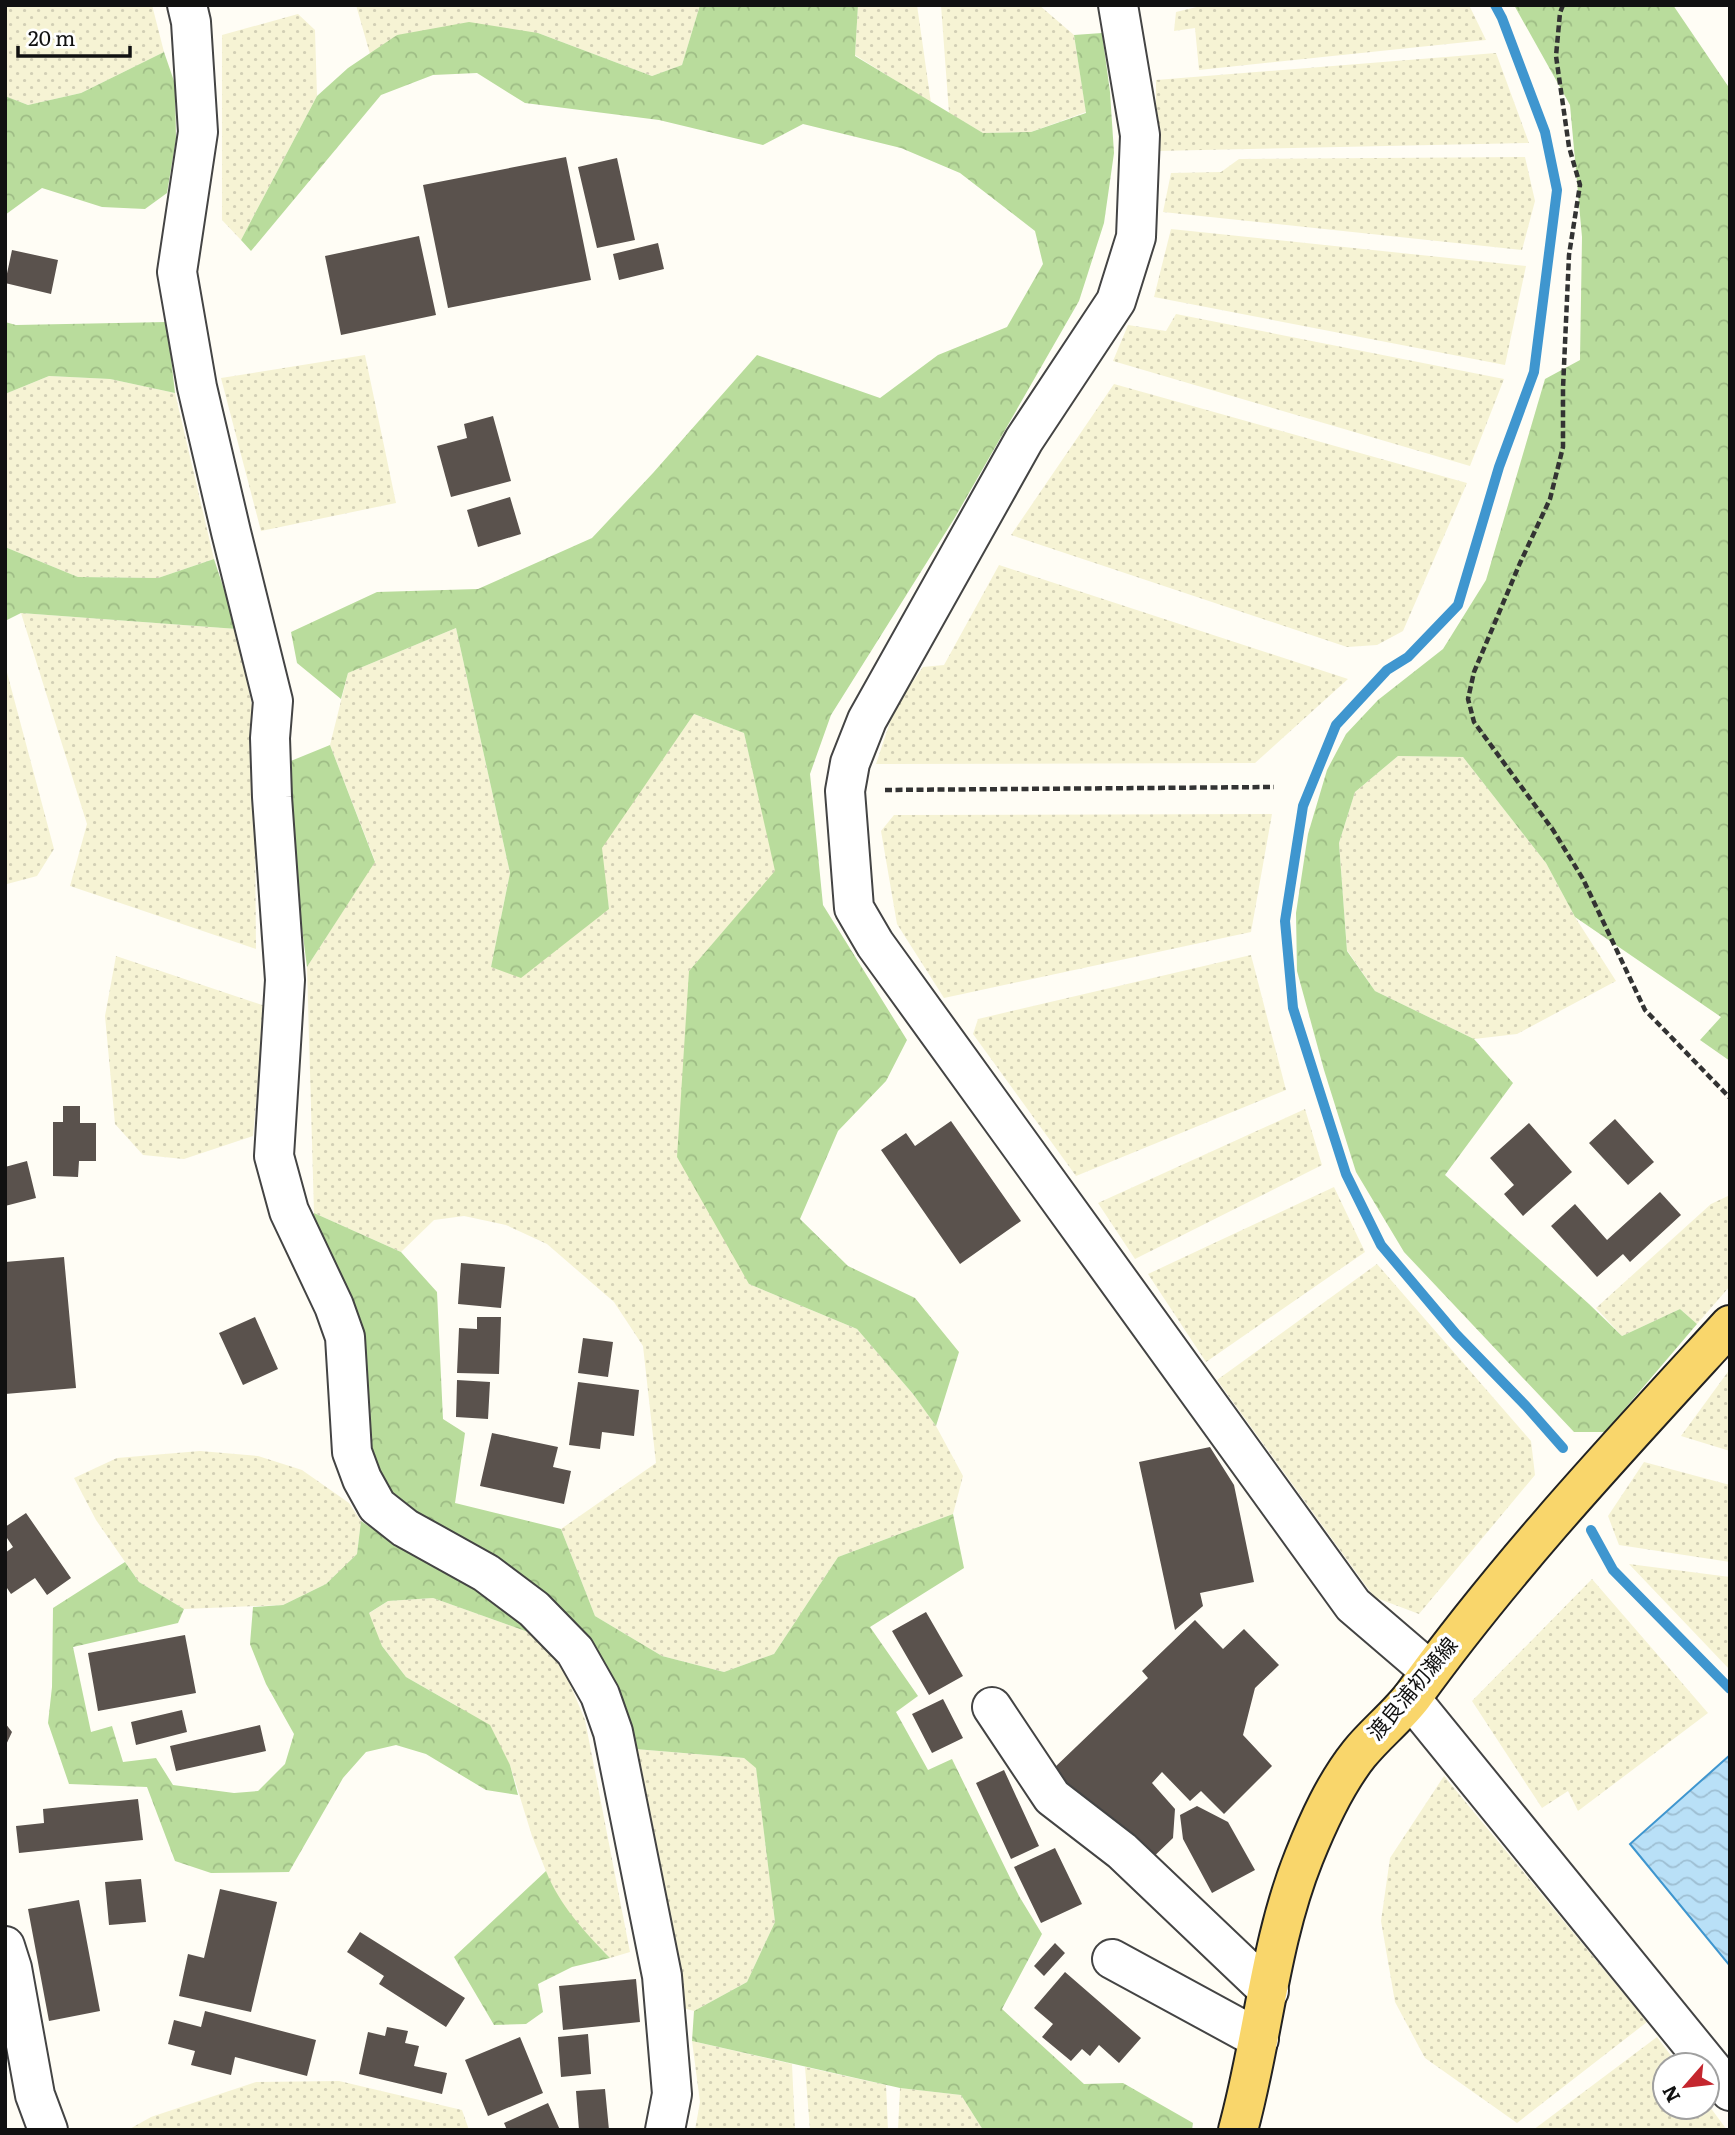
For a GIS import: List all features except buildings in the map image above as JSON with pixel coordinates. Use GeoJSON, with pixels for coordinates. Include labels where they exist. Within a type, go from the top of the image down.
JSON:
{"type":"FeatureCollection","features":[{"type":"Feature","properties":{"kind":"main road","name":"渡良浦初瀬線"},"geometry":{"type":"LineString","coordinates":[[1238,2130],[1250,2089],[1280,1933],[1299,1871],[1328,1802],[1359,1755],[1420,1685],[1486,1600],[1610,1457],[1730,1325]]}},
{"type":"Feature","properties":{"kind":"street"},"geometry":{"type":"LineString","coordinates":[[187,5],[191,22],[198,132],[177,272],[197,387],[274,701],[270,738],[272,797],[285,980],[274,1156],[289,1211],[334,1306],[345,1337],[352,1452],[362,1479],[377,1506],[405,1528],[486,1573],[534,1609],[575,1651],[600,1695],[613,1732],[662,1976],[672,2094],[666,2130]]}},
{"type":"Feature","properties":{"kind":"street"},"geometry":{"type":"LineString","coordinates":[[1118,5],[1140,135],[1136,237],[1116,301],[1024,440],[867,720],[849,762],[845,791],[854,908],[875,944],[1353,1605],[1420,1685],[1730,2091]]}},
{"type":"Feature","properties":{"kind":"street"},"geometry":{"type":"LineString","coordinates":[[992,1707],[1052,1797],[1122,1851],[1269,1991]]}},
{"type":"Feature","properties":{"kind":"street"},"geometry":{"type":"LineString","coordinates":[[5,1946],[12,1968],[35,2095],[48,2130]]}},
{"type":"Feature","properties":{"kind":"street"},"geometry":{"type":"LineString","coordinates":[[1112,1959],[1259,2039]]}},
{"type":"Feature","properties":{"kind":"path"},"geometry":{"type":"LineString","coordinates":[[1563,5],[1559,13],[1556,56],[1569,147],[1580,185],[1569,256],[1563,447],[1550,499],[1474,672],[1468,699],[1474,722],[1553,830],[1583,879],[1645,1010],[1730,1098]]}},
{"type":"Feature","properties":{"kind":"path"},"geometry":{"type":"LineString","coordinates":[[845,791],[1275,787]]}},
{"type":"Feature","properties":{"kind":"shaded area"},"geometry":{"type":"Polygon","coordinates":[[[5,5],[152,5],[164,52],[81,93],[28,105],[5,96],[5,5]]]}},
{"type":"Feature","properties":{"kind":"shaded area"},"geometry":{"type":"Polygon","coordinates":[[[356,5],[700,5],[682,65],[652,76],[538,33],[397,35],[370,54],[356,5]]]}},
{"type":"Feature","properties":{"kind":"shaded area"},"geometry":{"type":"Polygon","coordinates":[[[858,5],[917,5],[931,103],[855,55],[858,5]]]}},
{"type":"Feature","properties":{"kind":"shaded area"},"geometry":{"type":"Polygon","coordinates":[[[941,5],[1039,5],[1074,35],[1086,112],[1031,132],[983,133],[949,113],[941,5]]]}},
{"type":"Feature","properties":{"kind":"shaded area"},"geometry":{"type":"Polygon","coordinates":[[[1205,5],[1469,5],[1486,40],[1199,70],[1195,28],[1174,31],[1176,12],[1205,5]]]}},
{"type":"Feature","properties":{"kind":"shaded area"},"geometry":{"type":"Polygon","coordinates":[[[298,14],[315,30],[317,96],[241,240],[222,220],[222,35],[298,14]]]}},
{"type":"Feature","properties":{"kind":"shaded area"},"geometry":{"type":"Polygon","coordinates":[[[1496,53],[1529,143],[1156,151],[1156,80],[1496,53]]]}},
{"type":"Feature","properties":{"kind":"shaded area"},"geometry":{"type":"Polygon","coordinates":[[[1525,157],[1535,201],[1522,250],[1163,212],[1171,173],[1221,172],[1239,159],[1525,157]]]}},
{"type":"Feature","properties":{"kind":"shaded area"},"geometry":{"type":"Polygon","coordinates":[[[1171,229],[1526,266],[1505,365],[1154,297],[1171,229]]]}},
{"type":"Feature","properties":{"kind":"shaded area"},"geometry":{"type":"Polygon","coordinates":[[[1176,314],[1504,379],[1470,466],[1113,361],[1128,325],[1166,331],[1176,314]]]}},
{"type":"Feature","properties":{"kind":"shaded area"},"geometry":{"type":"Polygon","coordinates":[[[365,355],[396,503],[261,531],[221,378],[365,355]]]}},
{"type":"Feature","properties":{"kind":"shaded area"},"geometry":{"type":"Polygon","coordinates":[[[49,376],[110,379],[175,393],[214,559],[158,578],[78,577],[5,547],[5,394],[49,376]]]}},
{"type":"Feature","properties":{"kind":"shaded area"},"geometry":{"type":"Polygon","coordinates":[[[1114,384],[1467,483],[1403,631],[1377,645],[1347,647],[1011,535],[1114,384]]]}},
{"type":"Feature","properties":{"kind":"shaded area"},"geometry":{"type":"Polygon","coordinates":[[[999,565],[1348,679],[1255,763],[876,764],[895,707],[923,667],[944,665],[999,565]]]}},
{"type":"Feature","properties":{"kind":"shaded area"},"geometry":{"type":"Polygon","coordinates":[[[21,613],[237,629],[254,716],[256,949],[70,886],[87,824],[21,613]]]}},
{"type":"Feature","properties":{"kind":"shaded area"},"geometry":{"type":"Polygon","coordinates":[[[456,628],[510,873],[491,967],[609,909],[601,848],[694,714],[744,733],[776,871],[689,971],[749,1284],[857,1329],[913,1394],[936,1426],[963,1476],[953,1514],[838,1557],[774,1654],[724,1672],[662,1656],[595,1616],[561,1529],[656,1463],[643,1346],[614,1302],[547,1244],[506,1225],[464,1216],[434,1220],[401,1252],[314,1213],[307,967],[375,861],[330,745],[348,673],[456,628]]]}},
{"type":"Feature","properties":{"kind":"shaded area"},"geometry":{"type":"Polygon","coordinates":[[[5,665],[54,849],[37,876],[7,884],[5,884],[5,665]]]}},
{"type":"Feature","properties":{"kind":"shaded area"},"geometry":{"type":"Polygon","coordinates":[[[1398,756],[1463,757],[1546,863],[1575,917],[1616,981],[1517,1034],[1474,1039],[1375,991],[1347,950],[1339,843],[1355,792],[1398,756]]]}},
{"type":"Feature","properties":{"kind":"shaded area"},"geometry":{"type":"Polygon","coordinates":[[[1272,814],[1251,932],[944,998],[897,924],[881,831],[894,815],[1272,814]]]}},
{"type":"Feature","properties":{"kind":"shaded area"},"geometry":{"type":"Polygon","coordinates":[[[1251,955],[1286,1090],[1076,1176],[973,1034],[978,1019],[1251,955]]]}},
{"type":"Feature","properties":{"kind":"shaded area"},"geometry":{"type":"Polygon","coordinates":[[[116,956],[265,1006],[253,1136],[184,1159],[143,1155],[115,1124],[105,1016],[116,956]]]}},
{"type":"Feature","properties":{"kind":"shaded area"},"geometry":{"type":"Polygon","coordinates":[[[1305,1109],[1322,1165],[1135,1259],[1098,1203],[1305,1109]]]}},
{"type":"Feature","properties":{"kind":"shaded area"},"geometry":{"type":"Polygon","coordinates":[[[1334,1187],[1365,1252],[1206,1362],[1148,1274],[1334,1187]]]}},
{"type":"Feature","properties":{"kind":"shaded area"},"geometry":{"type":"Polygon","coordinates":[[[1730,1195],[1730,1286],[1697,1324],[1680,1309],[1622,1336],[1596,1308],[1711,1204],[1730,1195]]]}},
{"type":"Feature","properties":{"kind":"shaded area"},"geometry":{"type":"Polygon","coordinates":[[[1377,1264],[1531,1441],[1535,1475],[1419,1614],[1374,1597],[1217,1380],[1377,1264]]]}},
{"type":"Feature","properties":{"kind":"shaded area"},"geometry":{"type":"Polygon","coordinates":[[[1730,1369],[1730,1451],[1681,1436],[1730,1369]]]}},
{"type":"Feature","properties":{"kind":"shaded area"},"geometry":{"type":"Polygon","coordinates":[[[200,1451],[258,1456],[302,1470],[349,1503],[361,1521],[357,1554],[326,1584],[283,1605],[184,1609],[139,1582],[96,1520],[74,1478],[117,1458],[200,1451]]]}},
{"type":"Feature","properties":{"kind":"shaded area"},"geometry":{"type":"Polygon","coordinates":[[[1644,1462],[1730,1485],[1730,1562],[1619,1545],[1608,1516],[1644,1462]]]}},
{"type":"Feature","properties":{"kind":"shaded area"},"geometry":{"type":"Polygon","coordinates":[[[1629,1564],[1730,1577],[1730,1670],[1629,1564]]]}},
{"type":"Feature","properties":{"kind":"shaded area"},"geometry":{"type":"Polygon","coordinates":[[[1592,1579],[1708,1713],[1578,1811],[1568,1791],[1542,1808],[1472,1701],[1592,1579]]]}},
{"type":"Feature","properties":{"kind":"shaded area"},"geometry":{"type":"Polygon","coordinates":[[[433,1598],[528,1632],[560,1660],[585,1720],[630,1952],[610,1958],[582,1930],[555,1894],[532,1836],[510,1765],[457,1706],[406,1677],[376,1638],[368,1614],[388,1601],[433,1598]]]}},
{"type":"Feature","properties":{"kind":"shaded area"},"geometry":{"type":"Polygon","coordinates":[[[635,1749],[744,1758],[756,1767],[775,1922],[747,1982],[694,2011],[675,2006],[635,1749]]]}},
{"type":"Feature","properties":{"kind":"shaded area"},"geometry":{"type":"Polygon","coordinates":[[[1444,1776],[1647,2022],[1517,2123],[1425,2058],[1395,2002],[1381,1921],[1390,1858],[1444,1776]]]}},
{"type":"Feature","properties":{"kind":"shaded area"},"geometry":{"type":"Polygon","coordinates":[[[1657,2037],[1668,2051],[1651,2051],[1651,2121],[1720,2121],[1727,2130],[1533,2130],[1657,2037]]]}},
{"type":"Feature","properties":{"kind":"shaded area"},"geometry":{"type":"Polygon","coordinates":[[[692,2041],[792,2064],[795,2130],[695,2130],[700,2102],[692,2041]]]}},
{"type":"Feature","properties":{"kind":"shaded area"},"geometry":{"type":"Polygon","coordinates":[[[805,2067],[886,2085],[888,2130],[810,2130],[805,2067]]]}},
{"type":"Feature","properties":{"kind":"shaded area"},"geometry":{"type":"Polygon","coordinates":[[[339,2081],[462,2110],[469,2130],[128,2130],[151,2117],[256,2082],[339,2081]]]}},
{"type":"Feature","properties":{"kind":"shaded area"},"geometry":{"type":"Polygon","coordinates":[[[900,2088],[961,2095],[983,2130],[898,2130],[900,2088]]]}},
{"type":"Feature","properties":{"kind":"green space"},"geometry":{"type":"Polygon","coordinates":[[[700,5],[858,5],[855,56],[983,133],[1031,132],[1086,113],[1074,35],[1102,33],[1114,153],[1104,223],[1079,301],[954,519],[831,715],[810,774],[823,905],[907,1040],[886,1081],[838,1131],[800,1219],[848,1266],[915,1298],[959,1352],[936,1426],[913,1394],[857,1329],[749,1284],[677,1157],[689,971],[775,871],[744,733],[694,714],[602,848],[609,909],[521,978],[491,967],[510,873],[456,628],[348,673],[341,699],[297,663],[291,632],[377,592],[478,589],[592,538],[757,355],[880,398],[938,355],[1007,327],[1043,264],[1035,231],[960,173],[901,148],[803,124],[763,145],[659,120],[525,103],[477,73],[433,75],[381,95],[251,251],[241,240],[317,96],[348,68],[397,35],[469,22],[538,33],[652,76],[682,65],[700,5]]]}},
{"type":"Feature","properties":{"kind":"green space"},"geometry":{"type":"Polygon","coordinates":[[[1514,5],[1673,5],[1730,89],[1730,1061],[1700,1040],[1721,1017],[1575,917],[1546,863],[1463,757],[1398,756],[1355,792],[1339,843],[1347,951],[1375,991],[1474,1039],[1513,1083],[1445,1175],[1622,1336],[1680,1309],[1697,1324],[1605,1432],[1574,1432],[1404,1252],[1356,1172],[1297,971],[1296,913],[1308,834],[1327,770],[1346,734],[1378,700],[1443,649],[1486,580],[1545,379],[1580,360],[1582,237],[1570,105],[1514,5]]]}},
{"type":"Feature","properties":{"kind":"green space"},"geometry":{"type":"Polygon","coordinates":[[[164,52],[175,84],[176,139],[167,193],[145,209],[102,207],[42,188],[5,215],[5,96],[28,105],[81,93],[164,52]]]}},
{"type":"Feature","properties":{"kind":"green space"},"geometry":{"type":"Polygon","coordinates":[[[5,322],[16,325],[167,322],[175,393],[110,379],[49,376],[5,394],[5,322]]]}},
{"type":"Feature","properties":{"kind":"green space"},"geometry":{"type":"Polygon","coordinates":[[[5,547],[78,577],[158,578],[214,559],[237,629],[21,613],[5,621],[5,547]]]}},
{"type":"Feature","properties":{"kind":"green space"},"geometry":{"type":"Polygon","coordinates":[[[330,745],[375,862],[307,967],[281,765],[330,745]]]}},
{"type":"Feature","properties":{"kind":"green space"},"geometry":{"type":"Polygon","coordinates":[[[314,1213],[401,1252],[437,1292],[443,1419],[465,1433],[455,1503],[561,1529],[595,1616],[662,1656],[724,1672],[774,1654],[838,1557],[953,1514],[964,1568],[870,1627],[918,1696],[896,1712],[928,1770],[952,1759],[1019,1896],[1042,1934],[1002,2009],[1084,2084],[1123,2083],[1193,2123],[1192,2130],[983,2130],[961,2095],[900,2088],[692,2041],[694,2011],[747,1982],[775,1922],[756,1768],[744,1758],[635,1749],[626,1707],[600,1659],[551,1597],[496,1557],[389,1498],[365,1461],[311,1232],[314,1213]]]}},
{"type":"Feature","properties":{"kind":"green space"},"geometry":{"type":"Polygon","coordinates":[[[361,1521],[406,1551],[478,1585],[528,1632],[433,1598],[388,1601],[369,1613],[382,1646],[406,1677],[490,1725],[510,1765],[518,1795],[486,1790],[426,1754],[396,1745],[366,1752],[343,1778],[289,1872],[211,1873],[175,1861],[147,1787],[69,1784],[48,1723],[52,1687],[53,1608],[125,1562],[139,1582],[184,1609],[178,1623],[73,1647],[91,1732],[112,1726],[123,1762],[156,1758],[173,1785],[234,1793],[258,1791],[285,1764],[294,1734],[266,1684],[250,1644],[253,1607],[283,1605],[326,1584],[357,1554],[361,1521]]]}},
{"type":"Feature","properties":{"kind":"green space"},"geometry":{"type":"Polygon","coordinates":[[[546,1871],[566,1907],[610,1958],[572,1967],[538,1984],[543,2012],[526,2024],[494,2025],[454,1957],[546,1871]]]}},
{"type":"Feature","properties":{"kind":"water"},"geometry":{"type":"Polygon","coordinates":[[[1730,1755],[1730,1966],[1630,1844],[1730,1755]]]}},
{"type":"Feature","properties":{"kind":"waterway"},"geometry":{"type":"LineString","coordinates":[[1495,5],[1545,132],[1557,190],[1534,372],[1499,467],[1458,605],[1408,657],[1387,670],[1336,725],[1303,806],[1285,921],[1293,1008],[1346,1174],[1381,1245],[1456,1334],[1563,1448]]}},
{"type":"Feature","properties":{"kind":"waterway"},"geometry":{"type":"LineString","coordinates":[[1591,1530],[1613,1570],[1730,1689]]}}]}
